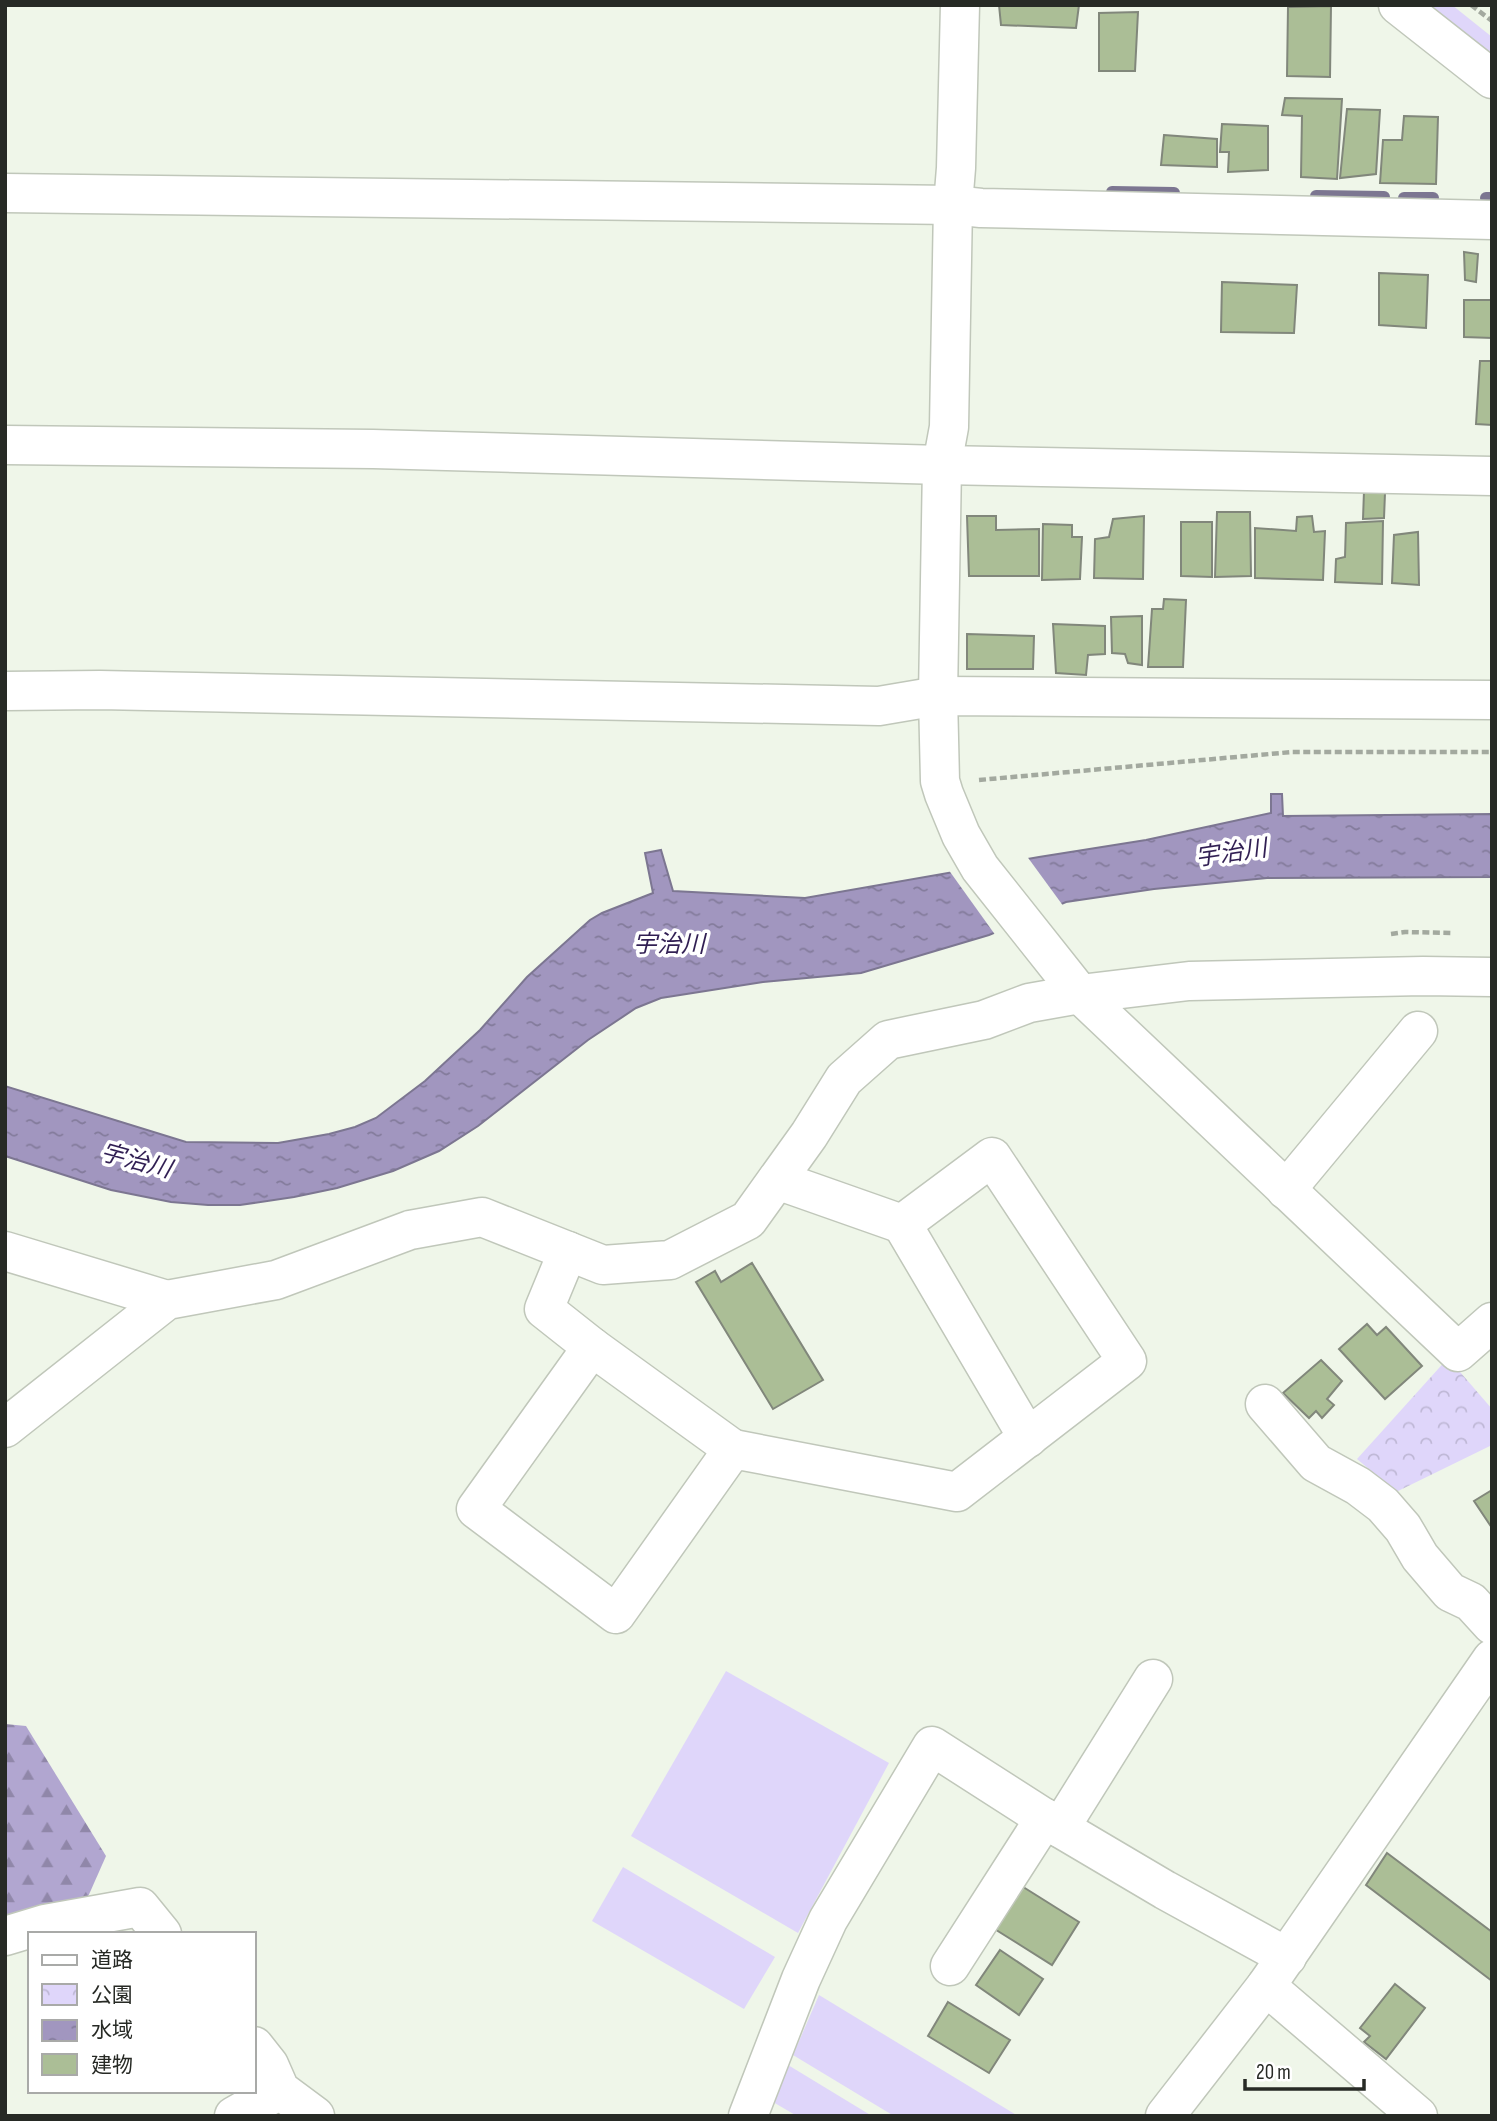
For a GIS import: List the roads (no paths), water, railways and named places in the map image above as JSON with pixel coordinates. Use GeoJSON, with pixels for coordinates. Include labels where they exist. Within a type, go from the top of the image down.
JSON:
{"type":"FeatureCollection","features":[{"type":"Feature","properties":{"kind":"street"},"geometry":{"type":"LineString","coordinates":[[960,5],[949,427],[943,465],[938,696],[942,788],[961,835],[980,868],[1069,980],[1458,1352],[1492,1322]]}},
{"type":"Feature","properties":{"kind":"street"},"geometry":{"type":"LineString","coordinates":[[1398,5],[1492,79]]}},
{"type":"Feature","properties":{"kind":"street"},"geometry":{"type":"LineString","coordinates":[[5,193],[953,205],[981,208],[1492,220]]}},
{"type":"Feature","properties":{"kind":"street"},"geometry":{"type":"LineString","coordinates":[[5,445],[373,449],[943,465],[1492,476]]}},
{"type":"Feature","properties":{"kind":"street"},"geometry":{"type":"LineString","coordinates":[[5,691],[879,706],[938,696],[1492,700]]}},
{"type":"Feature","properties":{"kind":"street"},"geometry":{"type":"LineString","coordinates":[[5,1251],[167,1300],[276,1280],[410,1230],[482,1217],[603,1265],[670,1260],[748,1220],[810,1135],[844,1079],[888,1040],[984,1020],[1029,1003],[1069,980],[1492,977]]}},
{"type":"Feature","properties":{"kind":"street"},"geometry":{"type":"LineString","coordinates":[[1286,1190],[1418,1031]]}},
{"type":"Feature","properties":{"kind":"street"},"geometry":{"type":"LineString","coordinates":[[568,1251],[544,1309],[733,1449],[957,1492],[1127,1361],[992,1157],[902,1224]]}},
{"type":"Feature","properties":{"kind":"street"},"geometry":{"type":"LineString","coordinates":[[777,1180],[902,1224],[1028,1438]]}},
{"type":"Feature","properties":{"kind":"street"},"geometry":{"type":"LineString","coordinates":[[5,1428],[167,1300]]}},
{"type":"Feature","properties":{"kind":"street"},"geometry":{"type":"LineString","coordinates":[[592,1347],[476,1509],[616,1614],[733,1449]]}},
{"type":"Feature","properties":{"kind":"street"},"geometry":{"type":"LineString","coordinates":[[1265,1404],[1317,1463],[1358,1486],[1383,1506],[1402,1528],[1420,1557],[1450,1592],[1471,1602],[1492,1625]]}},
{"type":"Feature","properties":{"kind":"street"},"geometry":{"type":"LineString","coordinates":[[1166,2116],[1276,1972],[1492,1659]]}},
{"type":"Feature","properties":{"kind":"street"},"geometry":{"type":"LineString","coordinates":[[950,1966],[1153,1679]]}},
{"type":"Feature","properties":{"kind":"street"},"geometry":{"type":"LineString","coordinates":[[748,2116],[801,1979],[828,1920],[932,1746],[1165,1891],[1276,1972],[1418,2116]]}},
{"type":"Feature","properties":{"kind":"street"},"geometry":{"type":"LineString","coordinates":[[5,1936],[45,1924],[140,1906],[160,1932]]}},
{"type":"Feature","properties":{"kind":"street"},"geometry":{"type":"LineString","coordinates":[[256,2048],[270,2065],[280,2090],[315,2116]]}},
{"type":"Feature","properties":{"kind":"street"},"geometry":{"type":"LineString","coordinates":[[234,2116],[280,2090]]}},
{"type":"Feature","properties":{"kind":"water","name":"宇治川"},"geometry":{"type":"Polygon","coordinates":[[[1271,794],[1282,794],[1283,816],[1492,814],[1492,877],[1267,878],[1154,889],[1066,902],[989,935],[861,973],[763,982],[661,998],[636,1008],[588,1040],[478,1126],[439,1151],[393,1171],[337,1188],[294,1197],[240,1205],[171,1202],[111,1190],[5,1156],[5,1086],[186,1142],[278,1143],[329,1134],[376,1118],[425,1081],[480,1030],[527,977],[590,920],[653,893],[645,853],[661,850],[673,891],[805,898],[1146,840],[1271,813],[1271,794]]]}},
{"type":"Feature","properties":{"kind":"waterway"},"geometry":{"type":"LineString","coordinates":[[1112,192],[1174,193]]}},
{"type":"Feature","properties":{"kind":"waterway"},"geometry":{"type":"LineString","coordinates":[[1316,196],[1384,197]]}},
{"type":"Feature","properties":{"kind":"waterway"},"geometry":{"type":"LineString","coordinates":[[1404,198],[1433,198]]}},
{"type":"Feature","properties":{"kind":"waterway"},"geometry":{"type":"LineString","coordinates":[[1486,198],[1492,198]]}}]}
